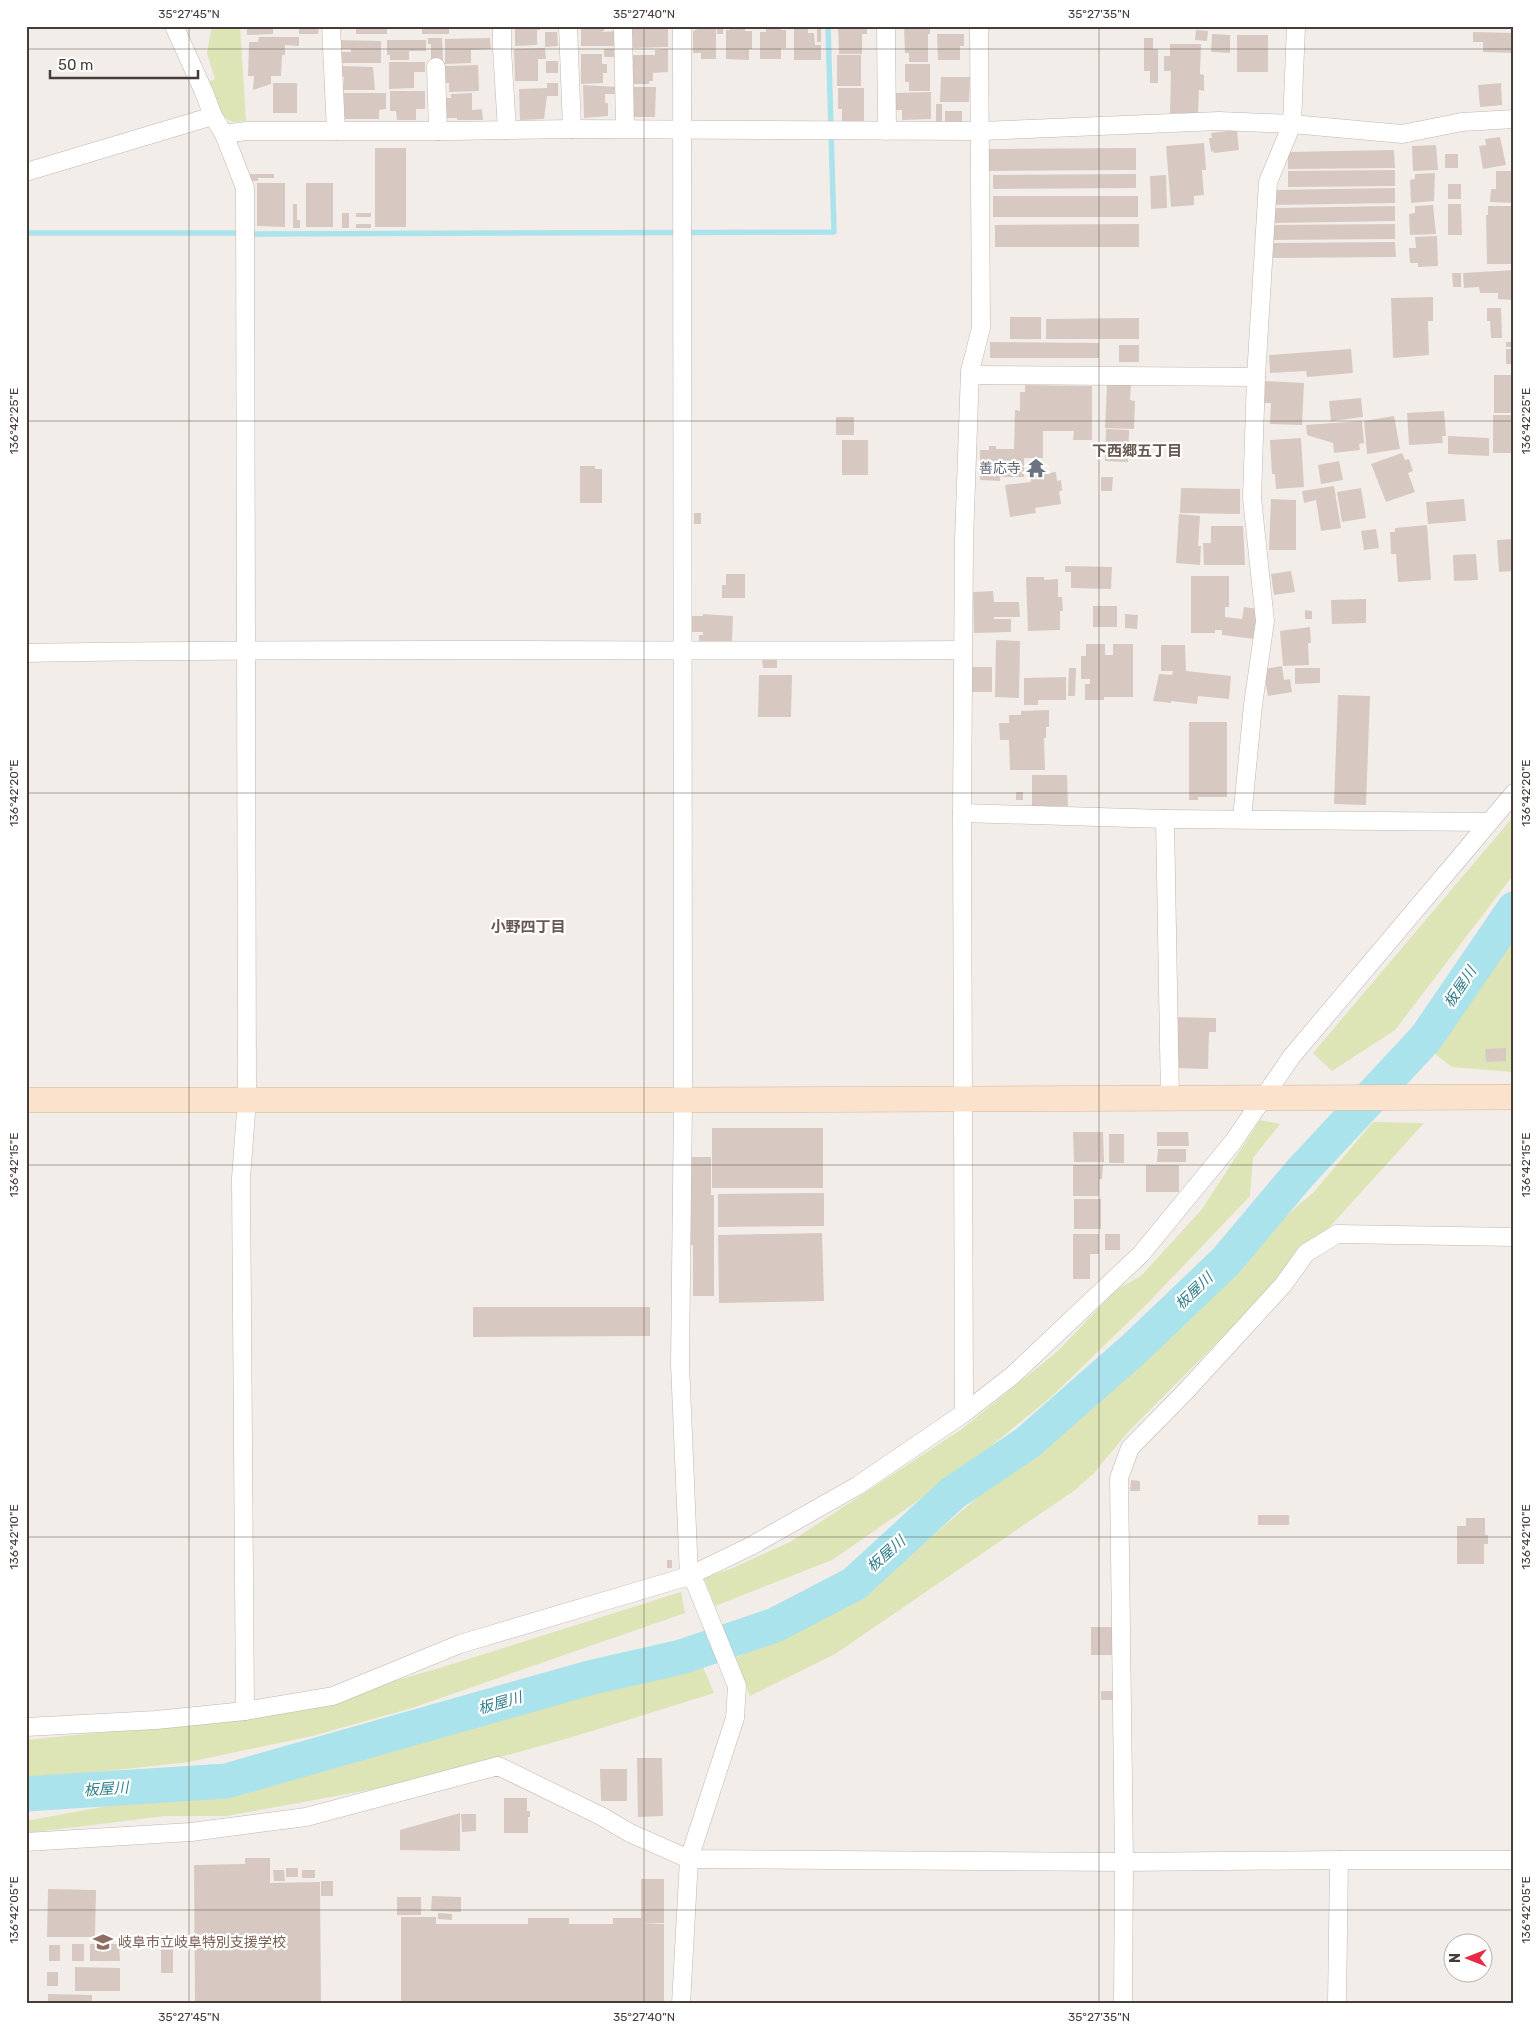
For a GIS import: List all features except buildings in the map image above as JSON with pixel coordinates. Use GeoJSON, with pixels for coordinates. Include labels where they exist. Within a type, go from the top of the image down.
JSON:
{"type":"FeatureCollection","features":[{"type":"Feature","properties":{"kind":"street"},"geometry":{"type":"LineString","coordinates":[[174,26],[213,116],[224,134],[245,188],[247,1099],[241,1178],[245,1711]]}},
{"type":"Feature","properties":{"kind":"street"},"geometry":{"type":"LineString","coordinates":[[331,26],[336,131]]}},
{"type":"Feature","properties":{"kind":"street"},"geometry":{"type":"LineString","coordinates":[[502,26],[507,130]]}},
{"type":"Feature","properties":{"kind":"street"},"geometry":{"type":"LineString","coordinates":[[568,26],[572,128]]}},
{"type":"Feature","properties":{"kind":"street"},"geometry":{"type":"LineString","coordinates":[[624,26],[625,129]]}},
{"type":"Feature","properties":{"kind":"street"},"geometry":{"type":"LineString","coordinates":[[681,2004],[689,1859],[735,1718],[737,1686],[693,1580],[680,1364],[683,1100],[684,651],[682,26]]}},
{"type":"Feature","properties":{"kind":"street"},"geometry":{"type":"LineString","coordinates":[[886,26],[887,131]]}},
{"type":"Feature","properties":{"kind":"street"},"geometry":{"type":"LineString","coordinates":[[964,1413],[962,813],[964,540],[970,375],[981,328],[979,26]]}},
{"type":"Feature","properties":{"kind":"street"},"geometry":{"type":"LineString","coordinates":[[1242,819],[1253,705],[1265,621],[1252,498],[1256,377],[1268,182],[1292,124],[1296,26]]}},
{"type":"Feature","properties":{"kind":"street"},"geometry":{"type":"LineString","coordinates":[[436,67],[438,131]]}},
{"type":"Feature","properties":{"kind":"street"},"geometry":{"type":"LineString","coordinates":[[26,172],[213,116]]}},
{"type":"Feature","properties":{"kind":"street"},"geometry":{"type":"LineString","coordinates":[[224,134],[246,131],[438,131],[572,128],[981,131],[1219,121],[1292,124],[1402,134],[1462,122],[1514,119]]}},
{"type":"Feature","properties":{"kind":"street"},"geometry":{"type":"LineString","coordinates":[[970,375],[1256,377]]}},
{"type":"Feature","properties":{"kind":"street"},"geometry":{"type":"LineString","coordinates":[[26,653],[246,650],[963,650]]}},
{"type":"Feature","properties":{"kind":"street"},"geometry":{"type":"LineString","coordinates":[[26,1727],[156,1720],[245,1711],[333,1696],[460,1644],[693,1580],[857,1486],[964,1413],[1013,1375],[1142,1254],[1270,1097],[1292,1056],[1514,793]]}},
{"type":"Feature","properties":{"kind":"street"},"geometry":{"type":"LineString","coordinates":[[962,813],[1165,819],[1489,822]]}},
{"type":"Feature","properties":{"kind":"street"},"geometry":{"type":"LineString","coordinates":[[1165,819],[1170,1099]]}},
{"type":"Feature","properties":{"kind":"street"},"geometry":{"type":"LineString","coordinates":[[26,1100],[1514,1097]]}},
{"type":"Feature","properties":{"kind":"street"},"geometry":{"type":"LineString","coordinates":[[1123,2004],[1124,1862],[1119,1478],[1130,1448],[1185,1392],[1283,1286],[1306,1253],[1337,1234],[1514,1237]]}},
{"type":"Feature","properties":{"kind":"street"},"geometry":{"type":"LineString","coordinates":[[31,1842],[191,1832],[306,1818],[498,1766],[601,1816],[630,1833],[689,1859],[1124,1862],[1514,1860]]}},
{"type":"Feature","properties":{"kind":"street"},"geometry":{"type":"LineString","coordinates":[[1337,2004],[1339,1860]]}},
{"type":"Feature","properties":{"kind":"green space"},"geometry":{"type":"Polygon","coordinates":[[[212,26],[240,26],[246,121],[232,122],[220,114],[208,82],[215,79],[207,53],[212,26]]]}},
{"type":"Feature","properties":{"kind":"green space"},"geometry":{"type":"Polygon","coordinates":[[[1514,816],[1514,874],[1395,1030],[1332,1071],[1313,1053],[1514,816]]]}},
{"type":"Feature","properties":{"kind":"green space"},"geometry":{"type":"Polygon","coordinates":[[[1514,912],[1514,1070],[1512,1072],[1452,1067],[1435,1054],[1445,1026],[1514,912]]]}},
{"type":"Feature","properties":{"kind":"green space"},"geometry":{"type":"Polygon","coordinates":[[[1260,1120],[1280,1124],[1253,1158],[1250,1196],[1146,1305],[1051,1397],[958,1473],[832,1560],[715,1606],[704,1578],[733,1568],[790,1542],[962,1429],[1058,1351],[1116,1290],[1141,1276],[1202,1209],[1260,1120]]]}},
{"type":"Feature","properties":{"kind":"green space"},"geometry":{"type":"Polygon","coordinates":[[[1373,1122],[1424,1123],[1306,1253],[1128,1432],[1093,1474],[1075,1490],[835,1654],[750,1696],[735,1658],[798,1630],[841,1607],[899,1564],[1003,1476],[1077,1417],[1297,1206],[1313,1193],[1373,1122]]]}},
{"type":"Feature","properties":{"kind":"green space"},"geometry":{"type":"Polygon","coordinates":[[[681,1592],[685,1613],[412,1708],[312,1736],[189,1762],[26,1780],[26,1740],[126,1730],[307,1706],[443,1667],[681,1592]]]}},
{"type":"Feature","properties":{"kind":"green space"},"geometry":{"type":"Polygon","coordinates":[[[703,1667],[714,1693],[576,1736],[407,1783],[226,1816],[166,1816],[26,1833],[26,1821],[366,1758],[514,1709],[703,1667]]]}},
{"type":"Feature","properties":{"kind":"waterway"},"geometry":{"type":"LineString","coordinates":[[251,234],[834,232],[828,26]]}},
{"type":"Feature","properties":{"kind":"waterway"},"geometry":{"type":"LineString","coordinates":[[26,233],[238,233]]}},
{"type":"Feature","properties":{"kind":"waterway","name":"板屋川"},"geometry":{"type":"LineString","coordinates":[[26,1794],[226,1781],[589,1678],[681,1657],[775,1625],[854,1584],[953,1493],[1027,1443],[1135,1348],[1226,1261],[1300,1173],[1426,1038],[1514,909]]}},
{"type":"Feature","properties":{"kind":"place","name":"善応寺"},"geometry":{"type":"Point","coordinates":[1036,468]}},
{"type":"Feature","properties":{"kind":"place","name":"岐阜市立岐阜特別支援学校"},"geometry":{"type":"Point","coordinates":[103,1942]}},
{"type":"Feature","properties":{"kind":"district","name":"下西郷五丁目"},"geometry":{"type":"Point","coordinates":[1137,451]}},
{"type":"Feature","properties":{"kind":"district","name":"小野四丁目"},"geometry":{"type":"Point","coordinates":[528,927]}}]}
